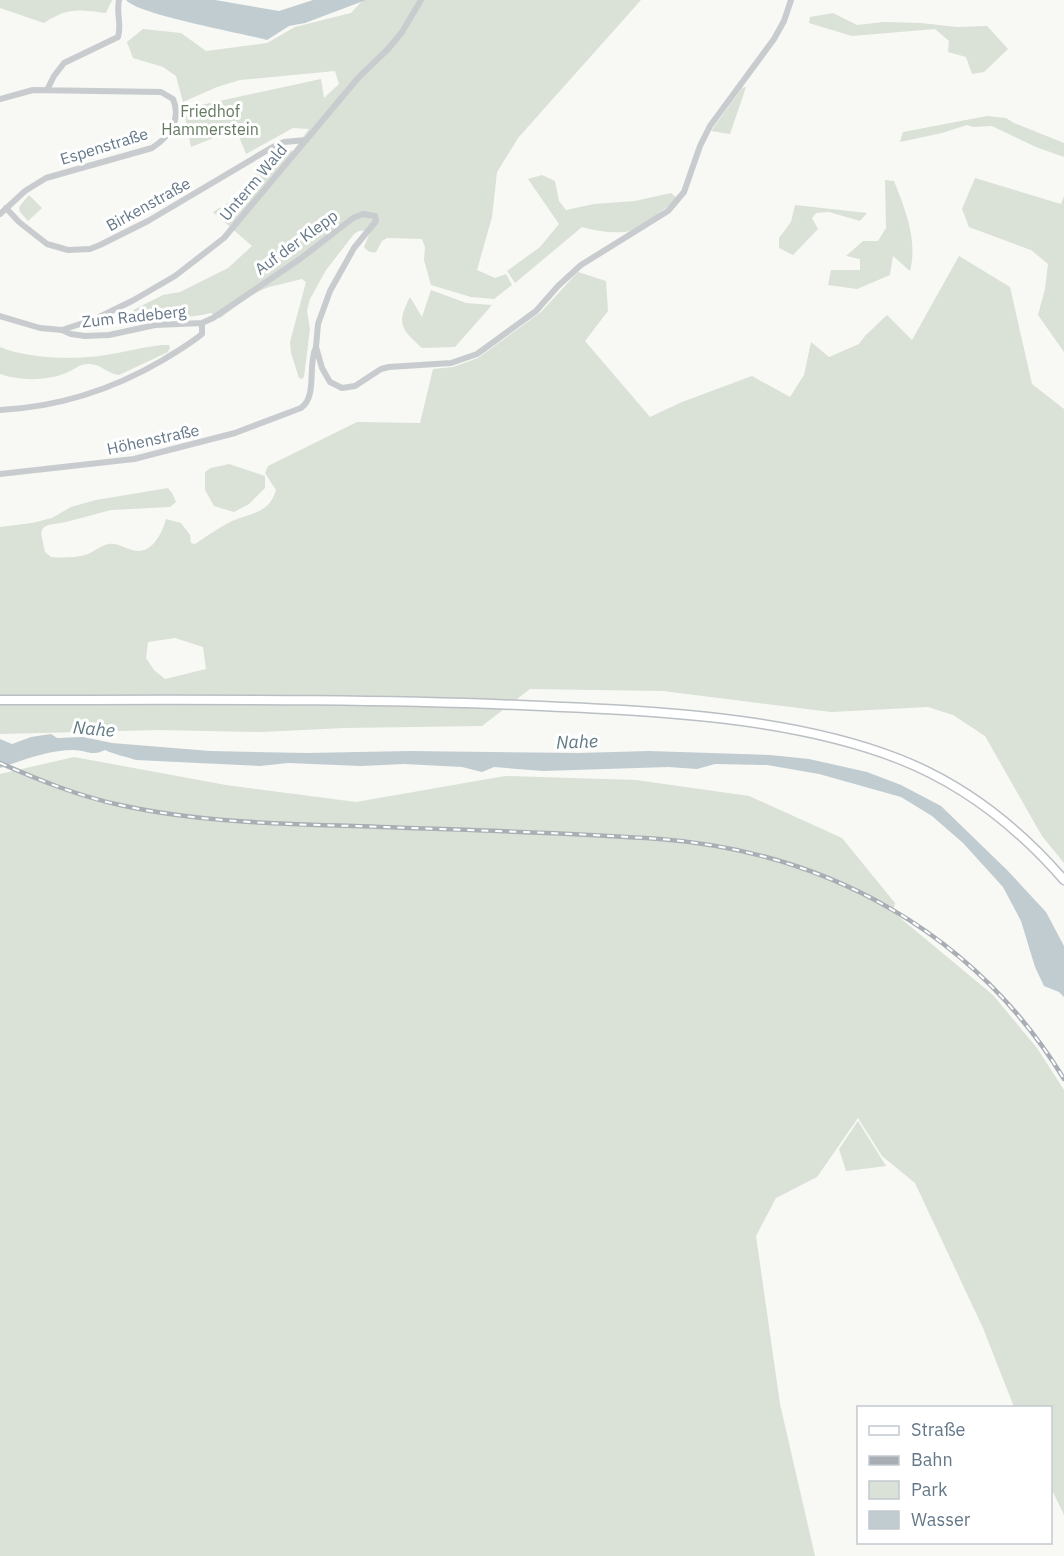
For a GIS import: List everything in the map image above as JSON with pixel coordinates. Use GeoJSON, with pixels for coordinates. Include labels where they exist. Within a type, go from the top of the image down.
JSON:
{"type":"FeatureCollection","features":[{"type":"Feature","properties":{"kind":"main road"},"geometry":{"type":"LineString","coordinates":[[0,700],[432,703],[576,708],[680,715],[804,732],[880,752],[945,780],[999,816],[1035,848],[1064,880]]}},
{"type":"Feature","properties":{"kind":"street"},"geometry":{"type":"LineString","coordinates":[[0,99],[20,93],[47,90],[64,63],[118,37],[120,25],[116,12],[119,0]]}},
{"type":"Feature","properties":{"kind":"street","name":"Unterm Wald"},"geometry":{"type":"LineString","coordinates":[[62,330],[95,319],[124,305],[175,276],[224,238],[358,78],[389,48],[402,32],[421,0]]}},
{"type":"Feature","properties":{"kind":"street","name":"Auf der Klepp"},"geometry":{"type":"LineString","coordinates":[[202,323],[287,268],[347,222],[363,214],[372,214],[376,221],[354,248],[324,306],[316,333],[316,347],[325,375],[336,385],[348,388],[372,377],[381,369],[439,364],[463,360],[477,354],[536,311],[580,265],[661,216],[676,204],[684,192],[700,146],[710,126],[774,39],[784,21],[791,0]]}},
{"type":"Feature","properties":{"kind":"street","name":"Espenstraße"},"geometry":{"type":"LineString","coordinates":[[0,214],[25,191],[46,178],[152,148],[165,138],[176,120],[176,105],[173,99],[161,93],[47,90]]}},
{"type":"Feature","properties":{"kind":"street","name":"Birkenstraße"},"geometry":{"type":"LineString","coordinates":[[6,208],[47,244],[68,250],[90,249],[156,216],[271,148],[284,142],[306,140]]}},
{"type":"Feature","properties":{"kind":"street","name":"Zum Radeberg"},"geometry":{"type":"LineString","coordinates":[[0,316],[40,328],[99,336],[155,325],[202,323]]}},
{"type":"Feature","properties":{"kind":"street"},"geometry":{"type":"LineString","coordinates":[[0,410],[57,404],[120,382],[195,340],[202,334],[202,323]]}},
{"type":"Feature","properties":{"kind":"street","name":"Auf der Klepp"},"geometry":{"type":"LineString","coordinates":[[305,405],[309,394],[312,356],[316,347]]}},
{"type":"Feature","properties":{"kind":"street","name":"Höhenstraße"},"geometry":{"type":"LineString","coordinates":[[0,474],[134,459],[235,433],[305,405]]}},
{"type":"Feature","properties":{"kind":"green space"},"geometry":{"type":"Polygon","coordinates":[[[0,0],[112,0],[106,13],[67,12],[44,23],[0,8],[0,0]]]}},
{"type":"Feature","properties":{"kind":"green space","name":"Friedhof Hammerstein"},"geometry":{"type":"Polygon","coordinates":[[[363,0],[641,0],[518,138],[497,172],[492,217],[477,270],[495,278],[506,274],[512,285],[494,299],[471,297],[431,285],[424,260],[425,247],[422,239],[387,238],[382,241],[376,252],[372,252],[364,247],[371,230],[359,231],[354,234],[326,270],[310,299],[307,311],[310,329],[302,379],[299,378],[290,342],[306,282],[302,279],[269,287],[220,318],[211,313],[135,319],[133,310],[163,295],[180,292],[228,268],[252,246],[213,212],[250,190],[258,166],[281,148],[293,151],[309,129],[293,128],[246,154],[236,129],[191,147],[185,117],[201,105],[321,79],[324,98],[339,84],[335,71],[240,80],[183,102],[176,76],[163,67],[133,58],[127,42],[143,29],[181,33],[206,51],[267,43],[295,27],[351,13],[363,0]]]}},
{"type":"Feature","properties":{"kind":"green space"},"geometry":{"type":"Polygon","coordinates":[[[833,13],[857,25],[884,22],[957,27],[987,26],[1008,49],[984,72],[972,74],[966,57],[948,52],[949,41],[935,29],[852,36],[809,23],[810,17],[833,13]]]}},
{"type":"Feature","properties":{"kind":"green space"},"geometry":{"type":"Polygon","coordinates":[[[746,87],[730,134],[711,131],[742,88],[746,87]]]}},
{"type":"Feature","properties":{"kind":"green space"},"geometry":{"type":"Polygon","coordinates":[[[987,116],[1006,118],[1064,143],[1064,157],[1036,147],[992,126],[967,125],[900,142],[903,132],[987,116]]]}},
{"type":"Feature","properties":{"kind":"green space"},"geometry":{"type":"Polygon","coordinates":[[[542,175],[555,181],[559,201],[566,210],[594,204],[635,201],[671,193],[677,198],[631,231],[608,232],[582,227],[515,283],[507,271],[540,247],[559,224],[528,179],[542,175]]]}},
{"type":"Feature","properties":{"kind":"green space"},"geometry":{"type":"Polygon","coordinates":[[[975,178],[1061,204],[1064,196],[1064,352],[1038,315],[1045,289],[1048,264],[1031,250],[969,227],[962,209],[975,178]]]}},
{"type":"Feature","properties":{"kind":"green space"},"geometry":{"type":"Polygon","coordinates":[[[885,180],[894,181],[909,225],[912,248],[910,271],[893,256],[890,275],[857,289],[828,285],[831,270],[860,270],[860,259],[846,256],[863,241],[878,241],[886,228],[885,180]]]}},
{"type":"Feature","properties":{"kind":"green space"},"geometry":{"type":"Polygon","coordinates":[[[29,195],[42,208],[28,221],[20,212],[19,207],[29,195]]]}},
{"type":"Feature","properties":{"kind":"green space"},"geometry":{"type":"Polygon","coordinates":[[[795,205],[867,213],[860,221],[829,212],[816,213],[812,218],[818,229],[793,255],[779,248],[779,238],[791,222],[795,205]]]}},
{"type":"Feature","properties":{"kind":"green space"},"geometry":{"type":"Polygon","coordinates":[[[959,256],[1010,287],[1032,384],[1064,409],[1064,863],[1042,836],[985,736],[953,715],[928,707],[831,712],[663,691],[530,689],[482,726],[261,732],[159,730],[0,734],[0,527],[52,518],[71,507],[96,500],[168,488],[176,502],[170,507],[111,510],[48,525],[41,533],[45,552],[51,557],[74,557],[88,554],[109,544],[132,550],[145,550],[155,542],[166,519],[181,523],[190,535],[191,543],[195,544],[227,523],[259,511],[269,504],[276,490],[265,473],[268,466],[357,422],[420,423],[433,369],[453,367],[478,358],[541,312],[578,272],[606,281],[608,311],[585,341],[650,417],[682,402],[752,376],[790,397],[804,375],[811,342],[829,357],[859,344],[887,315],[912,340],[959,256]],[[175,638],[148,642],[146,658],[154,670],[165,679],[206,669],[203,647],[175,638]]]}},
{"type":"Feature","properties":{"kind":"green space"},"geometry":{"type":"Polygon","coordinates":[[[431,290],[466,303],[492,305],[455,347],[422,348],[405,331],[402,320],[410,297],[422,317],[431,290]]]}},
{"type":"Feature","properties":{"kind":"green space"},"geometry":{"type":"Polygon","coordinates":[[[169,345],[168,352],[119,375],[88,364],[58,376],[42,379],[16,378],[0,374],[0,347],[38,356],[81,358],[169,345]]]}},
{"type":"Feature","properties":{"kind":"green space"},"geometry":{"type":"Polygon","coordinates":[[[229,464],[265,476],[265,488],[249,504],[234,512],[214,506],[205,490],[205,472],[211,468],[229,464]]]}},
{"type":"Feature","properties":{"kind":"green space"},"geometry":{"type":"Polygon","coordinates":[[[74,757],[226,785],[356,802],[505,776],[636,780],[749,796],[842,838],[895,903],[893,912],[993,995],[1037,1048],[1064,1090],[1064,1515],[1052,1490],[1052,1406],[1014,1406],[983,1328],[915,1183],[882,1156],[858,1118],[817,1177],[776,1198],[756,1236],[780,1404],[815,1556],[0,1556],[0,774],[74,757]]]}},
{"type":"Feature","properties":{"kind":"green space"},"geometry":{"type":"Polygon","coordinates":[[[858,1121],[886,1166],[846,1171],[839,1149],[858,1121]]]}},
{"type":"Feature","properties":{"kind":"water"},"geometry":{"type":"Polygon","coordinates":[[[126,0],[215,0],[279,11],[313,0],[366,0],[305,23],[289,26],[267,40],[150,12],[126,0]]]}},
{"type":"Feature","properties":{"kind":"water"},"geometry":{"type":"Polygon","coordinates":[[[51,734],[57,738],[83,737],[112,743],[210,751],[578,753],[649,751],[770,755],[809,759],[867,772],[901,785],[941,806],[1007,870],[1046,912],[1064,946],[1064,997],[1059,992],[1044,986],[1035,967],[1021,921],[1003,887],[963,843],[932,816],[901,797],[819,774],[767,765],[715,764],[697,769],[668,767],[543,771],[494,767],[482,772],[462,767],[404,764],[361,766],[288,763],[260,766],[136,760],[105,750],[92,753],[78,750],[55,752],[0,768],[0,739],[12,744],[31,737],[51,734]]]}},
{"type":"Feature","properties":{"kind":"railway"},"geometry":{"type":"LineString","coordinates":[[0,763],[89,797],[149,811],[208,819],[660,839],[722,847],[781,861],[838,882],[891,909],[941,942],[987,982],[1028,1027],[1064,1079]]}},
{"type":"Feature","properties":{"kind":"water label","name":"Nahe"},"geometry":{"type":"Point","coordinates":[94,729]}},
{"type":"Feature","properties":{"kind":"water label","name":"Nahe"},"geometry":{"type":"Point","coordinates":[577,742]}}]}
